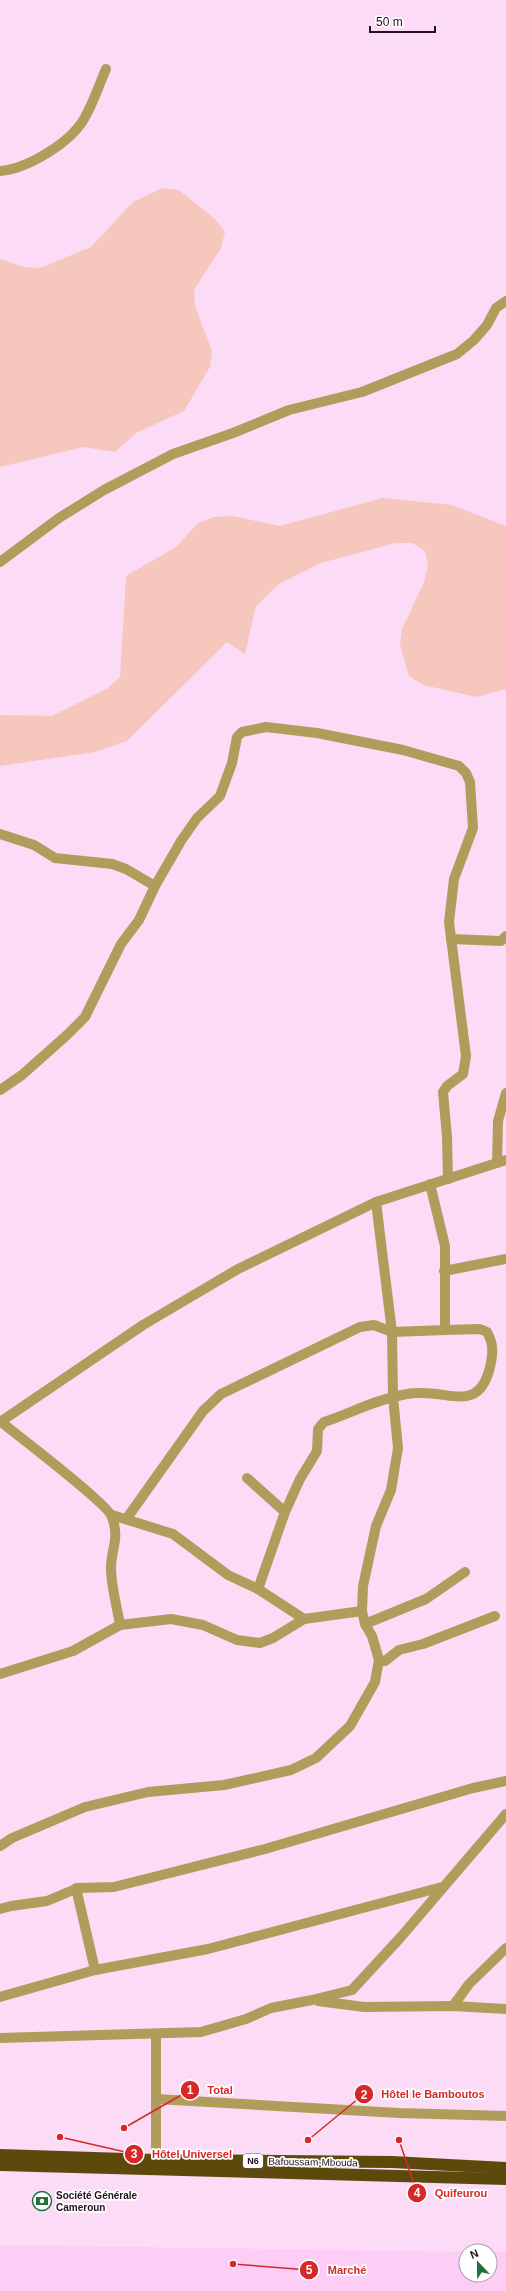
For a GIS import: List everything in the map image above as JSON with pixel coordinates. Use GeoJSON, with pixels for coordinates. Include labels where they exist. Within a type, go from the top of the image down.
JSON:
{"type":"FeatureCollection","features":[{"type":"Feature","properties":{"kind":"highway","name":"Bafoussam-Mbouda"},"geometry":{"type":"LineString","coordinates":[[0,2155],[317,2174],[506,2179]]}},
{"type":"Feature","properties":{"kind":"highway","name":"Bafoussam-Mbouda"},"geometry":{"type":"LineString","coordinates":[[0,2165],[156,2165],[319,2161],[506,2168]]}},
{"type":"Feature","properties":{"kind":"highway"},"geometry":{"type":"LineString","coordinates":[[317,2174],[319,2161]]}},
{"type":"Feature","properties":{"kind":"street"},"geometry":{"type":"LineString","coordinates":[[0,171],[21,166],[49,152],[73,133],[84,120],[106,69]]}},
{"type":"Feature","properties":{"kind":"street"},"geometry":{"type":"LineString","coordinates":[[0,562],[58,518],[104,490],[173,454],[233,433],[289,410],[362,392],[457,354],[474,340],[487,325],[496,308],[506,300]]}},
{"type":"Feature","properties":{"kind":"street"},"geometry":{"type":"LineString","coordinates":[[0,1090],[22,1075],[85,1017],[121,944],[139,920],[155,886],[197,818],[220,796],[232,763],[237,737],[242,732],[266,727],[346,737],[459,766],[466,773],[470,782],[473,828],[454,879],[449,922],[466,1056],[462,1074],[446,1086],[443,1092],[447,1137],[448,1179]]}},
{"type":"Feature","properties":{"kind":"street"},"geometry":{"type":"LineString","coordinates":[[0,834],[34,845],[55,858],[112,864],[126,869],[155,886]]}},
{"type":"Feature","properties":{"kind":"street"},"geometry":{"type":"LineString","coordinates":[[451,939],[501,941],[506,936]]}},
{"type":"Feature","properties":{"kind":"street"},"geometry":{"type":"LineString","coordinates":[[304,1619],[258,1589],[228,1576],[173,1534],[127,1518],[112,1515],[97,1500],[0,1422],[143,1325],[208,1285],[285,1245],[376,1202],[502,1161],[498,1121],[506,1093]]}},
{"type":"Feature","properties":{"kind":"street"},"geometry":{"type":"LineString","coordinates":[[430,1184],[445,1246],[445,1330]]}},
{"type":"Feature","properties":{"kind":"street"},"geometry":{"type":"LineString","coordinates":[[0,1846],[12,1838],[85,1807],[148,1792],[224,1785],[278,1774],[309,1762],[350,1726],[375,1682],[379,1660],[372,1636],[365,1624],[362,1611],[363,1586],[376,1526],[391,1490],[396,1472],[398,1448],[393,1397],[392,1332],[376,1202]]}},
{"type":"Feature","properties":{"kind":"street"},"geometry":{"type":"LineString","coordinates":[[444,1271],[506,1259]]}},
{"type":"Feature","properties":{"kind":"street"},"geometry":{"type":"LineString","coordinates":[[127,1518],[203,1410],[221,1394],[360,1327],[374,1325],[392,1332],[480,1329],[487,1332],[492,1340],[491,1362],[487,1377],[480,1389],[474,1394],[458,1398],[419,1392],[393,1397],[324,1422],[318,1429],[317,1451],[300,1479],[285,1512],[258,1589]]}},
{"type":"Feature","properties":{"kind":"street"},"geometry":{"type":"LineString","coordinates":[[247,1478],[285,1512]]}},
{"type":"Feature","properties":{"kind":"street"},"geometry":{"type":"LineString","coordinates":[[112,1515],[116,1543],[111,1566],[120,1625]]}},
{"type":"Feature","properties":{"kind":"street"},"geometry":{"type":"LineString","coordinates":[[365,1624],[426,1599],[465,1572]]}},
{"type":"Feature","properties":{"kind":"street"},"geometry":{"type":"LineString","coordinates":[[0,1674],[73,1651],[120,1625],[171,1619],[203,1625],[237,1640],[260,1643],[273,1638],[304,1619],[362,1611]]}},
{"type":"Feature","properties":{"kind":"street"},"geometry":{"type":"LineString","coordinates":[[379,1660],[384,1661],[399,1650],[423,1644],[495,1616]]}},
{"type":"Feature","properties":{"kind":"street"},"geometry":{"type":"LineString","coordinates":[[0,1909],[48,1901],[76,1888],[121,1885],[264,1849],[473,1788],[506,1781]]}},
{"type":"Feature","properties":{"kind":"street"},"geometry":{"type":"LineString","coordinates":[[0,2038],[201,2032],[246,2019],[271,2008],[352,1990],[400,1938],[442,1887],[506,1814]]}},
{"type":"Feature","properties":{"kind":"street"},"geometry":{"type":"LineString","coordinates":[[0,1997],[95,1970],[208,1949],[442,1887]]}},
{"type":"Feature","properties":{"kind":"street"},"geometry":{"type":"LineString","coordinates":[[76,1888],[95,1970]]}},
{"type":"Feature","properties":{"kind":"street"},"geometry":{"type":"LineString","coordinates":[[453,2006],[469,1984],[506,1948]]}},
{"type":"Feature","properties":{"kind":"street"},"geometry":{"type":"LineString","coordinates":[[312,2000],[364,2007],[453,2006],[506,2009]]}},
{"type":"Feature","properties":{"kind":"street"},"geometry":{"type":"LineString","coordinates":[[156,2034],[156,2165]]}},
{"type":"Feature","properties":{"kind":"street"},"geometry":{"type":"LineString","coordinates":[[156,2099],[398,2113],[506,2116]]}},
{"type":"Feature","properties":{"kind":"shaded area"},"geometry":{"type":"Polygon","coordinates":[[[162,188],[179,190],[215,219],[225,232],[221,248],[194,290],[195,306],[212,351],[210,367],[184,411],[136,433],[115,452],[84,447],[0,467],[0,259],[24,267],[40,268],[91,247],[133,202],[162,188]]]}},
{"type":"Feature","properties":{"kind":"shaded area"},"geometry":{"type":"Polygon","coordinates":[[[383,498],[452,505],[506,526],[506,689],[477,697],[423,685],[409,676],[400,645],[402,629],[424,582],[428,566],[425,551],[412,543],[395,543],[321,563],[279,584],[256,606],[245,654],[227,642],[127,741],[95,752],[0,766],[0,715],[52,716],[108,688],[120,677],[126,576],[176,547],[198,523],[214,517],[232,516],[280,526],[383,498]]]}},
{"type":"Feature","properties":{"kind":"shaded area"},"geometry":{"type":"Polygon","coordinates":[[[0,2245],[458,2252],[458,2283],[498,2283],[498,2252],[506,2252],[506,2291],[0,2291],[0,2245]]]}},
{"type":"Feature","properties":{"kind":"place","name":"Total"},"geometry":{"type":"Point","coordinates":[124,2128]}},
{"type":"Feature","properties":{"kind":"place","name":"Hôtel Universel"},"geometry":{"type":"Point","coordinates":[60,2137]}},
{"type":"Feature","properties":{"kind":"place","name":"Hôtel le Bamboutos"},"geometry":{"type":"Point","coordinates":[308,2140]}},
{"type":"Feature","properties":{"kind":"place","name":"Quifeurou"},"geometry":{"type":"Point","coordinates":[399,2140]}},
{"type":"Feature","properties":{"kind":"place","name":"Société Générale Cameroun"},"geometry":{"type":"Point","coordinates":[42,2201]}},
{"type":"Feature","properties":{"kind":"place","name":"Marché"},"geometry":{"type":"Point","coordinates":[233,2264]}}]}
